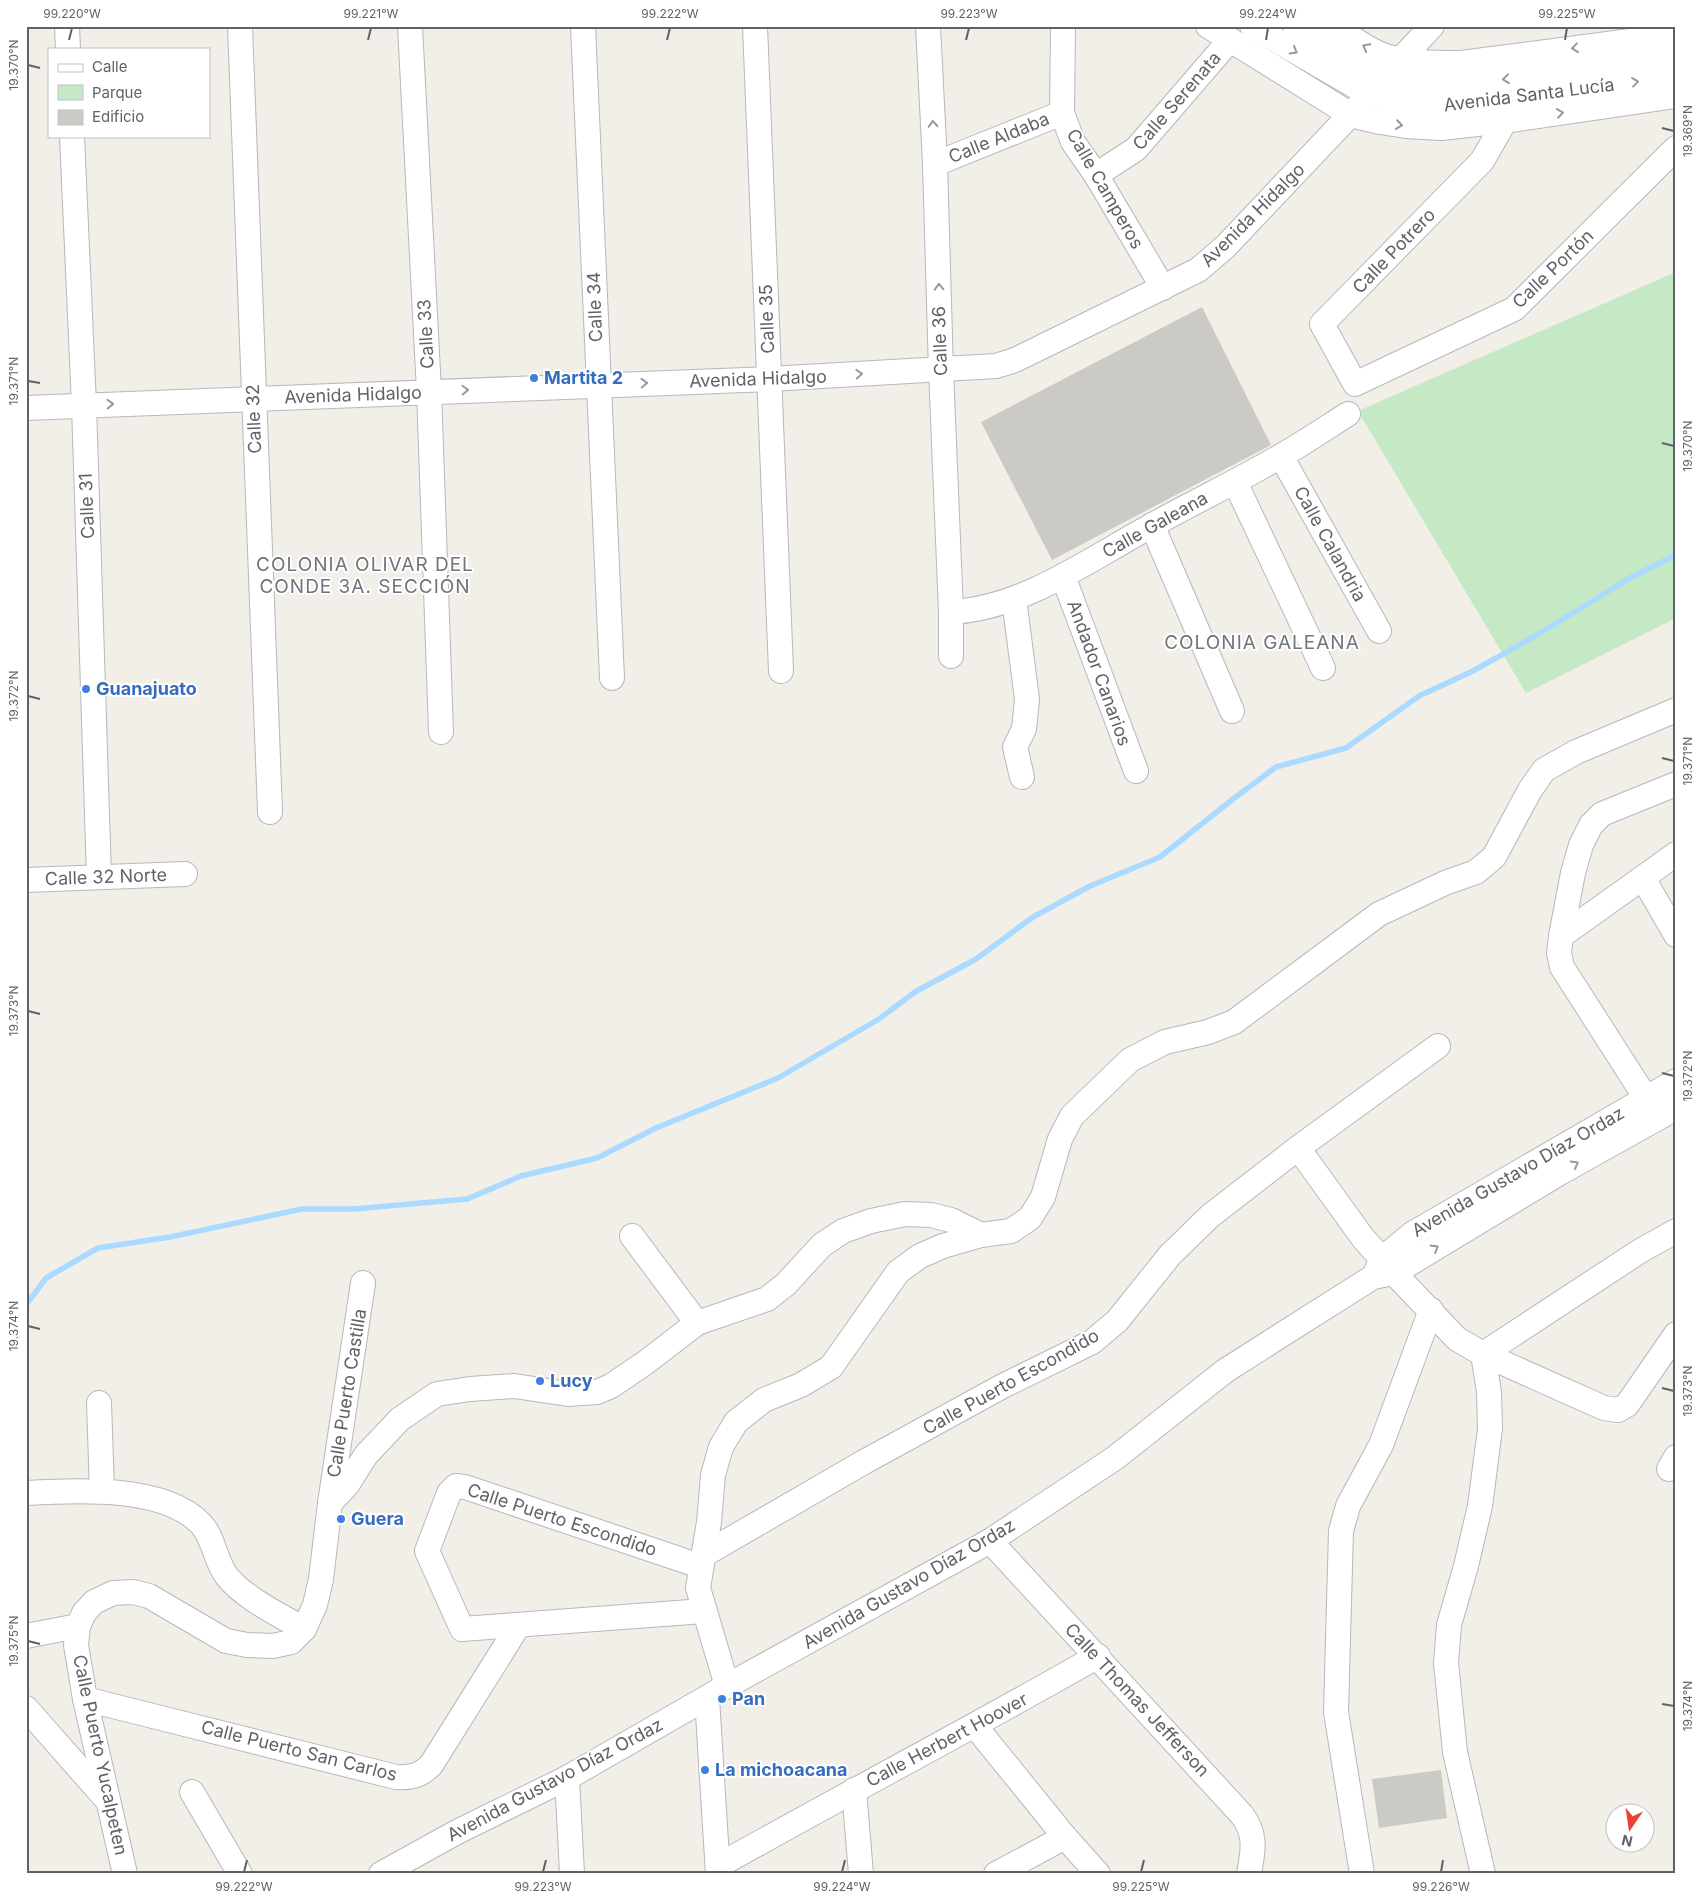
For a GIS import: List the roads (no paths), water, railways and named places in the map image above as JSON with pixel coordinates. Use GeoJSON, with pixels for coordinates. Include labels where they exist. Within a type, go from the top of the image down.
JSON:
{"type":"FeatureCollection","features":[{"type":"Feature","properties":{"kind":"street"},"geometry":{"type":"LineString","coordinates":[[67,26],[68,48]]}},
{"type":"Feature","properties":{"kind":"street","name":"Calle 32"},"geometry":{"type":"LineString","coordinates":[[240,26],[270,812]]}},
{"type":"Feature","properties":{"kind":"street","name":"Calle 33"},"geometry":{"type":"LineString","coordinates":[[410,26],[429,392],[441,732]]}},
{"type":"Feature","properties":{"kind":"street","name":"Calle 34"},"geometry":{"type":"LineString","coordinates":[[583,26],[612,678]]}},
{"type":"Feature","properties":{"kind":"street","name":"Calle 35"},"geometry":{"type":"LineString","coordinates":[[755,26],[781,671]]}},
{"type":"Feature","properties":{"kind":"street","name":"Calle 36"},"geometry":{"type":"LineString","coordinates":[[928,26],[952,612],[951,656]]}},
{"type":"Feature","properties":{"kind":"street","name":"Calle Camperos"},"geometry":{"type":"LineString","coordinates":[[1063,26],[1062,113],[1073,142],[1096,175],[1163,288]]}},
{"type":"Feature","properties":{"kind":"street","name":"Avenida Santa Lucía"},"geometry":{"type":"LineString","coordinates":[[1208,26],[1351,115],[1406,126],[1441,128],[1505,121],[1676,96]]}},
{"type":"Feature","properties":{"kind":"street","name":"Avenida Santa Lucía"},"geometry":{"type":"LineString","coordinates":[[1295,26],[1363,68],[1410,84],[1441,85],[1508,78],[1676,56]]}},
{"type":"Feature","properties":{"kind":"street"},"geometry":{"type":"LineString","coordinates":[[1334,26],[1357,42],[1381,55],[1429,63],[1461,62],[1676,35]]}},
{"type":"Feature","properties":{"kind":"street"},"geometry":{"type":"LineString","coordinates":[[1402,58],[1432,26]]}},
{"type":"Feature","properties":{"kind":"street","name":"Avenida Santa Lucía"},"geometry":{"type":"LineString","coordinates":[[1258,28],[1370,95],[1402,103],[1434,106],[1462,104],[1676,76]]}},
{"type":"Feature","properties":{"kind":"street","name":"Calle Serenata"},"geometry":{"type":"LineString","coordinates":[[1096,175],[1136,149],[1230,40]]}},
{"type":"Feature","properties":{"kind":"street","name":"Avenida Hidalgo"},"geometry":{"type":"LineString","coordinates":[[26,408],[770,379],[996,366],[1015,360],[1198,270],[1225,247],[1386,77]]}},
{"type":"Feature","properties":{"kind":"street","name":"Calle Aldaba"},"geometry":{"type":"LineString","coordinates":[[935,164],[1062,113]]}},
{"type":"Feature","properties":{"kind":"street","name":"Calle Potrero"},"geometry":{"type":"LineString","coordinates":[[1355,384],[1322,324],[1482,161],[1505,121]]}},
{"type":"Feature","properties":{"kind":"street","name":"Calle 31"},"geometry":{"type":"LineString","coordinates":[[72,138],[84,405],[99,877]]}},
{"type":"Feature","properties":{"kind":"street","name":"Calle Portón"},"geometry":{"type":"LineString","coordinates":[[1355,384],[1514,309],[1676,148]]}},
{"type":"Feature","properties":{"kind":"street","name":"Calle Galeana"},"geometry":{"type":"LineString","coordinates":[[952,612],[970,612],[1014,599],[1063,576],[1152,525],[1281,456],[1348,414]]}},
{"type":"Feature","properties":{"kind":"street","name":"Calle Calandria"},"geometry":{"type":"LineString","coordinates":[[1281,456],[1379,631]]}},
{"type":"Feature","properties":{"kind":"street"},"geometry":{"type":"LineString","coordinates":[[1234,482],[1323,668]]}},
{"type":"Feature","properties":{"kind":"street"},"geometry":{"type":"LineString","coordinates":[[1152,525],[1232,711]]}},
{"type":"Feature","properties":{"kind":"street","name":"Andador Canarios"},"geometry":{"type":"LineString","coordinates":[[1063,576],[1136,771]]}},
{"type":"Feature","properties":{"kind":"street"},"geometry":{"type":"LineString","coordinates":[[1014,599],[1027,699],[1024,729],[1015,747],[1022,777]]}},
{"type":"Feature","properties":{"kind":"street"},"geometry":{"type":"LineString","coordinates":[[727,1686],[698,1588],[710,1522],[713,1475],[721,1447],[736,1422],[764,1400],[801,1385],[831,1368],[898,1272],[920,1256],[943,1246],[981,1235],[1011,1232],[1030,1218],[1043,1197],[1060,1139],[1072,1116],[1130,1060],[1165,1042],[1208,1032],[1234,1022],[1379,914],[1445,883],[1476,872],[1494,857],[1530,790],[1544,770],[1576,752],[1676,710]]}},
{"type":"Feature","properties":{"kind":"street"},"geometry":{"type":"LineString","coordinates":[[1660,1107],[1562,968],[1559,953],[1573,873],[1581,845],[1591,826],[1602,814],[1676,784]]}},
{"type":"Feature","properties":{"kind":"street"},"geometry":{"type":"LineString","coordinates":[[1561,936],[1676,854]]}},
{"type":"Feature","properties":{"kind":"street","name":"Calle 32 Norte"},"geometry":{"type":"LineString","coordinates":[[26,880],[185,874]]}},
{"type":"Feature","properties":{"kind":"street"},"geometry":{"type":"LineString","coordinates":[[1643,878],[1676,935]]}},
{"type":"Feature","properties":{"kind":"street","name":"Calle Puerto Escondido"},"geometry":{"type":"LineString","coordinates":[[518,1626],[462,1629],[428,1552],[449,1493],[456,1486],[465,1487],[702,1560],[864,1462],[1001,1387],[1092,1342],[1118,1321],[1170,1255],[1210,1216],[1298,1148],[1438,1046]]}},
{"type":"Feature","properties":{"kind":"street","name":"Avenida Gustavo Díaz Ordaz"},"geometry":{"type":"LineString","coordinates":[[381,1874],[421,1863],[727,1686],[990,1541],[1115,1458],[1226,1371],[1383,1270],[1412,1234],[1660,1107],[1676,1081]]}},
{"type":"Feature","properties":{"kind":"street"},"geometry":{"type":"LineString","coordinates":[[1298,1148],[1363,1238],[1383,1270],[1431,1310],[1457,1338],[1483,1354],[1604,1408],[1618,1410],[1627,1405],[1676,1334]]}},
{"type":"Feature","properties":{"kind":"street"},"geometry":{"type":"LineString","coordinates":[[330,1503],[347,1485],[366,1455],[400,1419],[437,1394],[470,1388],[514,1386],[568,1394],[597,1392],[611,1386],[632,1372],[697,1323],[767,1298],[786,1284],[822,1244],[843,1231],[871,1220],[905,1214],[931,1214],[951,1220],[981,1235]]}},
{"type":"Feature","properties":{"kind":"street"},"geometry":{"type":"LineString","coordinates":[[1483,1354],[1640,1250],[1676,1231]]}},
{"type":"Feature","properties":{"kind":"street"},"geometry":{"type":"LineString","coordinates":[[632,1236],[697,1323]]}},
{"type":"Feature","properties":{"kind":"street","name":"Calle Puerto Castilla"},"geometry":{"type":"LineString","coordinates":[[330,1503],[364,1283]]}},
{"type":"Feature","properties":{"kind":"street"},"geometry":{"type":"LineString","coordinates":[[1362,1874],[1336,1712],[1340,1531],[1348,1506],[1381,1445],[1431,1310]]}},
{"type":"Feature","properties":{"kind":"street"},"geometry":{"type":"LineString","coordinates":[[1483,1354],[1489,1392],[1490,1429],[1480,1506],[1466,1566],[1449,1625],[1446,1663],[1448,1700],[1455,1752],[1483,1874]]}},
{"type":"Feature","properties":{"kind":"street"},"geometry":{"type":"LineString","coordinates":[[99,1403],[102,1491]]}},
{"type":"Feature","properties":{"kind":"street"},"geometry":{"type":"LineString","coordinates":[[26,1493],[102,1491],[148,1498],[184,1511],[202,1525],[226,1575],[268,1610],[304,1629]]}},
{"type":"Feature","properties":{"kind":"street","name":"Calle Puerto Yucalpeten"},"geometry":{"type":"LineString","coordinates":[[125,1874],[84,1698],[76,1645],[78,1626],[84,1613],[94,1602],[113,1593],[132,1592],[148,1596],[226,1640],[240,1644],[273,1646],[291,1642],[304,1629],[315,1605],[321,1579],[330,1503]]}},
{"type":"Feature","properties":{"kind":"street","name":"Calle Thomas Jefferson"},"geometry":{"type":"LineString","coordinates":[[990,1541],[1098,1656],[1242,1815],[1249,1825],[1253,1837],[1249,1874]]}},
{"type":"Feature","properties":{"kind":"street"},"geometry":{"type":"LineString","coordinates":[[518,1626],[704,1611]]}},
{"type":"Feature","properties":{"kind":"street"},"geometry":{"type":"LineString","coordinates":[[26,1636],[78,1626]]}},
{"type":"Feature","properties":{"kind":"street","name":"Calle Puerto San Carlos"},"geometry":{"type":"LineString","coordinates":[[84,1698],[396,1777],[410,1778],[422,1774],[431,1765],[518,1626]]}},
{"type":"Feature","properties":{"kind":"street","name":"Calle Herbert Hoover"},"geometry":{"type":"LineString","coordinates":[[718,1870],[854,1790],[975,1726],[1098,1656]]}},
{"type":"Feature","properties":{"kind":"street"},"geometry":{"type":"LineString","coordinates":[[707,1698],[718,1870]]}},
{"type":"Feature","properties":{"kind":"street"},"geometry":{"type":"LineString","coordinates":[[26,1708],[108,1801]]}},
{"type":"Feature","properties":{"kind":"street"},"geometry":{"type":"LineString","coordinates":[[975,1726],[1065,1837],[1098,1874]]}},
{"type":"Feature","properties":{"kind":"street"},"geometry":{"type":"LineString","coordinates":[[566,1778],[572,1874]]}},
{"type":"Feature","properties":{"kind":"street"},"geometry":{"type":"LineString","coordinates":[[854,1790],[861,1874]]}},
{"type":"Feature","properties":{"kind":"street"},"geometry":{"type":"LineString","coordinates":[[192,1792],[240,1874]]}},
{"type":"Feature","properties":{"kind":"street"},"geometry":{"type":"LineString","coordinates":[[996,1874],[1065,1837]]}},
{"type":"Feature","properties":{"kind":"waterway"},"geometry":{"type":"LineString","coordinates":[[26,1305],[46,1278],[98,1248],[170,1237],[302,1209],[354,1209],[467,1199],[521,1176],[597,1158],[656,1128],[778,1078],[879,1019],[915,992],[976,959],[1033,917],[1090,886],[1160,857],[1276,767],[1346,748],[1419,696],[1473,671],[1542,632],[1628,579],[1676,555]]}},
{"type":"Feature","properties":{"kind":"place","name":"Martita 2"},"geometry":{"type":"Point","coordinates":[534,378]}},
{"type":"Feature","properties":{"kind":"place","name":"Guanajuato"},"geometry":{"type":"Point","coordinates":[86,689]}},
{"type":"Feature","properties":{"kind":"place","name":"Lucy"},"geometry":{"type":"Point","coordinates":[540,1381]}},
{"type":"Feature","properties":{"kind":"place","name":"Guera"},"geometry":{"type":"Point","coordinates":[341,1519]}},
{"type":"Feature","properties":{"kind":"place","name":"Pan"},"geometry":{"type":"Point","coordinates":[722,1699]}},
{"type":"Feature","properties":{"kind":"place","name":"La michoacana"},"geometry":{"type":"Point","coordinates":[705,1770]}},
{"type":"Feature","properties":{"kind":"district","name":"COLONIA OLIVAR DEL CONDE 3A. SECCIÓN"},"geometry":{"type":"Point","coordinates":[365,575]}},
{"type":"Feature","properties":{"kind":"district","name":"COLONIA GALEANA"},"geometry":{"type":"Point","coordinates":[1262,642]}}]}
